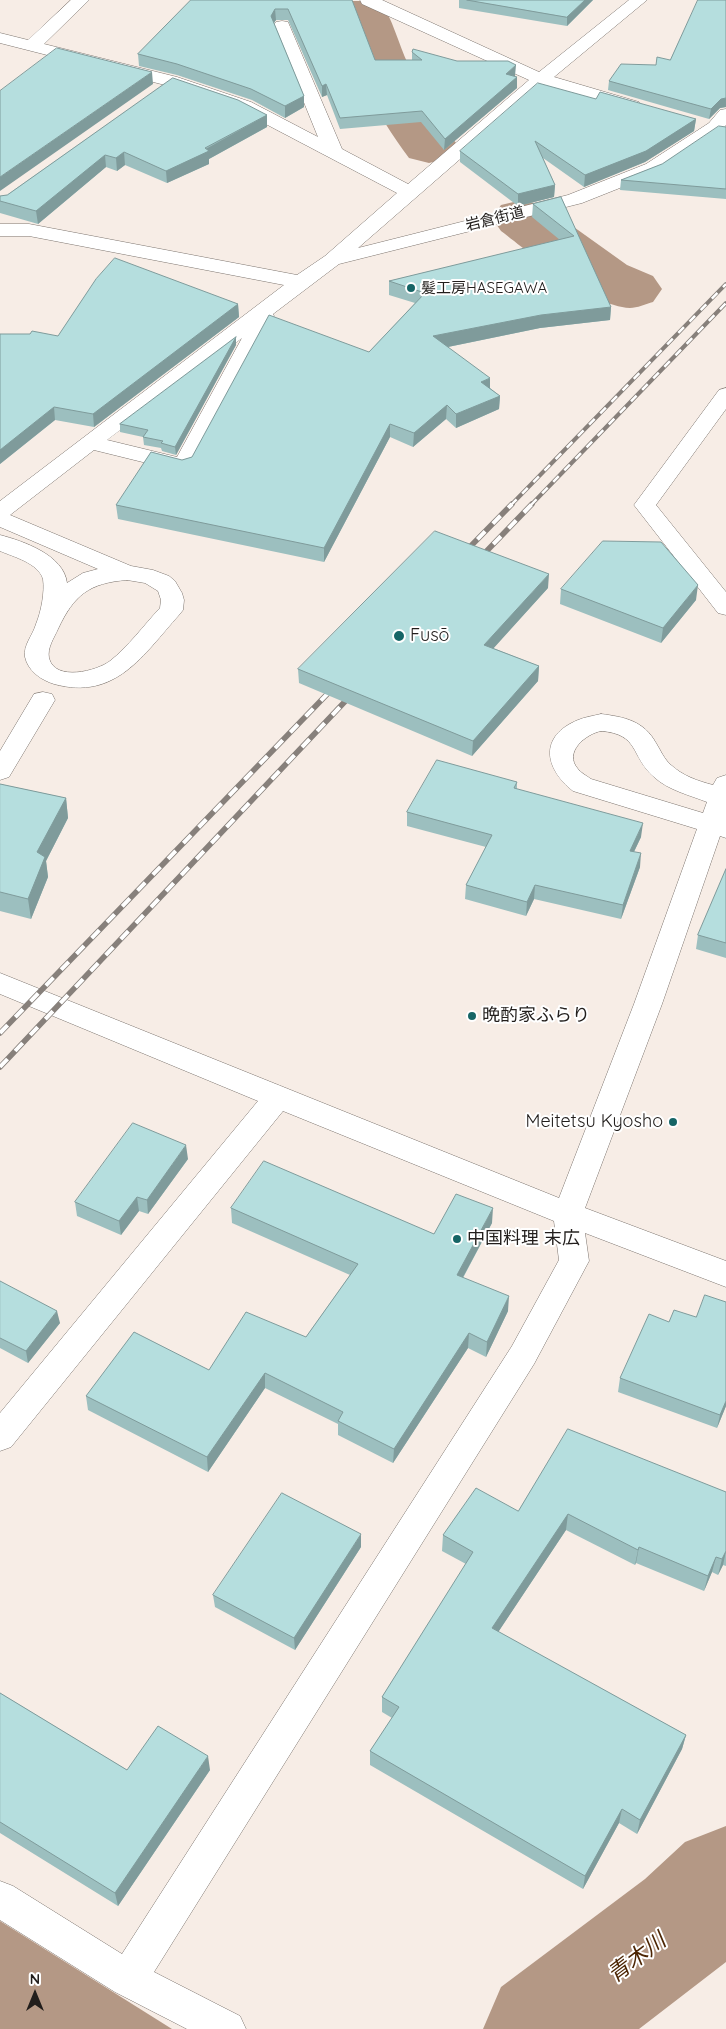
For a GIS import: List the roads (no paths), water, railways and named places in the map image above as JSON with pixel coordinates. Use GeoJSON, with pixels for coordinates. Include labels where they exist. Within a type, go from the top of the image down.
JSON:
{"type":"FeatureCollection","features":[{"type":"Feature","properties":{"kind":"street"},"geometry":{"type":"LineString","coordinates":[[32,45],[82,0]]}},
{"type":"Feature","properties":{"kind":"street"},"geometry":{"type":"LineString","coordinates":[[368,0],[541,79],[646,110]]}},
{"type":"Feature","properties":{"kind":"street"},"geometry":{"type":"LineString","coordinates":[[0,512],[89,442],[268,309],[300,282],[332,260],[541,79],[639,0]]}},
{"type":"Feature","properties":{"kind":"street"},"geometry":{"type":"LineString","coordinates":[[282,26],[333,151]]}},
{"type":"Feature","properties":{"kind":"street"},"geometry":{"type":"LineString","coordinates":[[0,38],[172,81],[245,106],[409,192]]}},
{"type":"Feature","properties":{"kind":"street"},"geometry":{"type":"LineString","coordinates":[[156,92],[172,81]]}},
{"type":"Feature","properties":{"kind":"street"},"geometry":{"type":"LineString","coordinates":[[692,122],[722,124]]}},
{"type":"Feature","properties":{"kind":"street","name":"岩倉街道"},"geometry":{"type":"LineString","coordinates":[[332,260],[575,199],[653,168],[722,124]]}},
{"type":"Feature","properties":{"kind":"street"},"geometry":{"type":"LineString","coordinates":[[0,230],[29,230],[300,282]]}},
{"type":"Feature","properties":{"kind":"street"},"geometry":{"type":"LineString","coordinates":[[89,442],[183,465],[268,309]]}},
{"type":"Feature","properties":{"kind":"street"},"geometry":{"type":"LineString","coordinates":[[726,394],[646,505],[726,608]]}},
{"type":"Feature","properties":{"kind":"street"},"geometry":{"type":"LineString","coordinates":[[0,519],[127,573]]}},
{"type":"Feature","properties":{"kind":"street"},"geometry":{"type":"LineString","coordinates":[[0,542],[40,561],[51,572],[56,584],[49,622]]}},
{"type":"Feature","properties":{"kind":"street"},"geometry":{"type":"LineString","coordinates":[[127,573],[139,574],[160,581],[168,587],[173,602],[171,610],[119,666],[97,678],[82,681],[55,677],[45,671],[38,663],[38,646],[49,622],[66,595],[82,583],[104,575],[127,573]]}},
{"type":"Feature","properties":{"kind":"street"},"geometry":{"type":"LineString","coordinates":[[0,771],[43,700]]}},
{"type":"Feature","properties":{"kind":"street"},"geometry":{"type":"LineString","coordinates":[[128,1979],[523,1355],[574,1260],[568,1214],[718,827],[723,791],[682,784],[662,772],[650,756],[644,741],[626,727],[608,722],[589,724],[572,734],[564,747],[561,757],[563,768],[570,778],[582,785],[718,827]]}},
{"type":"Feature","properties":{"kind":"street"},"geometry":{"type":"LineString","coordinates":[[0,983],[101,1026],[279,1096],[568,1214],[726,1274]]}},
{"type":"Feature","properties":{"kind":"street"},"geometry":{"type":"LineString","coordinates":[[0,1437],[279,1096]]}},
{"type":"Feature","properties":{"kind":"street"},"geometry":{"type":"LineString","coordinates":[[0,1899],[128,1979],[227,2029]]}},
{"type":"Feature","properties":{"kind":"waterway","name":"青木川"},"geometry":{"type":"LineString","coordinates":[[361,12],[380,65],[398,99],[429,146]]}},
{"type":"Feature","properties":{"kind":"waterway","name":"青木川"},"geometry":{"type":"LineString","coordinates":[[522,218],[605,278],[631,289]]}},
{"type":"Feature","properties":{"kind":"waterway","name":"青木川"},"geometry":{"type":"LineString","coordinates":[[543,2029],[686,1920],[726,1883]]}},
{"type":"Feature","properties":{"kind":"railway"},"geometry":{"type":"LineString","coordinates":[[511,505],[726,284]]}},
{"type":"Feature","properties":{"kind":"railway"},"geometry":{"type":"LineString","coordinates":[[531,505],[726,303]]}},
{"type":"Feature","properties":{"kind":"railway"},"geometry":{"type":"LineString","coordinates":[[462,555],[512,504]]}},
{"type":"Feature","properties":{"kind":"railway"},"geometry":{"type":"LineString","coordinates":[[478,560],[532,504]]}},
{"type":"Feature","properties":{"kind":"railway"},"geometry":{"type":"LineString","coordinates":[[0,1033],[335,686]]}},
{"type":"Feature","properties":{"kind":"railway"},"geometry":{"type":"LineString","coordinates":[[0,1067],[353,693]]}},
{"type":"Feature","properties":{"kind":"place","name":"髪工房HASEGAWA"},"geometry":{"type":"Point","coordinates":[411,288]}},
{"type":"Feature","properties":{"kind":"place","name":"Fusō"},"geometry":{"type":"Point","coordinates":[399,636]}},
{"type":"Feature","properties":{"kind":"place","name":"晩酌家ふらり"},"geometry":{"type":"Point","coordinates":[472,1016]}},
{"type":"Feature","properties":{"kind":"place","name":"Meitetsu Kyosho"},"geometry":{"type":"Point","coordinates":[673,1122]}},
{"type":"Feature","properties":{"kind":"place","name":"中国料理 末広"},"geometry":{"type":"Point","coordinates":[457,1239]}}]}
